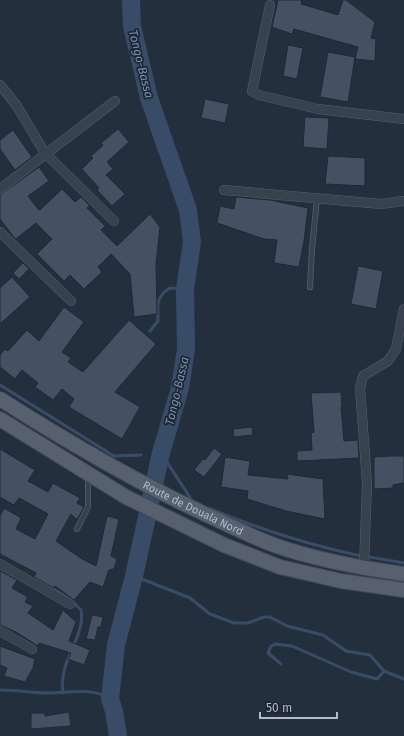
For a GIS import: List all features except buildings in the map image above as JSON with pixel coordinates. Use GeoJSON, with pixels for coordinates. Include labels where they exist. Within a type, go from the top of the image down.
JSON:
{"type":"FeatureCollection","features":[{"type":"Feature","properties":{"kind":"main road","name":"Route de Douala Nord"},"geometry":{"type":"LineString","coordinates":[[0,399],[53,433],[130,478],[171,499],[245,533],[275,545],[309,555],[404,574]]}},
{"type":"Feature","properties":{"kind":"main road","name":"Route de Douala Nord"},"geometry":{"type":"LineString","coordinates":[[0,419],[126,497],[224,545],[280,567],[341,581],[404,590]]}},
{"type":"Feature","properties":{"kind":"main road"},"geometry":{"type":"LineString","coordinates":[[44,446],[53,433]]}},
{"type":"Feature","properties":{"kind":"street"},"geometry":{"type":"LineString","coordinates":[[270,5],[252,91],[259,95],[318,109],[404,119]]}},
{"type":"Feature","properties":{"kind":"street"},"geometry":{"type":"LineString","coordinates":[[0,85],[17,106],[46,153],[114,221]]}},
{"type":"Feature","properties":{"kind":"street"},"geometry":{"type":"LineString","coordinates":[[0,176],[3,186],[115,101]]}},
{"type":"Feature","properties":{"kind":"street"},"geometry":{"type":"LineString","coordinates":[[224,190],[381,204],[404,202]]}},
{"type":"Feature","properties":{"kind":"street"},"geometry":{"type":"LineString","coordinates":[[0,232],[70,301]]}},
{"type":"Feature","properties":{"kind":"street"},"geometry":{"type":"LineString","coordinates":[[364,567],[367,483],[360,388],[363,376],[388,361],[396,350],[404,309]]}},
{"type":"Feature","properties":{"kind":"street"},"geometry":{"type":"LineString","coordinates":[[0,564],[70,604]]}},
{"type":"Feature","properties":{"kind":"street"},"geometry":{"type":"LineString","coordinates":[[0,631],[32,649]]}},
{"type":"Feature","properties":{"kind":"lane"},"geometry":{"type":"LineString","coordinates":[[310,287],[317,198]]}},
{"type":"Feature","properties":{"kind":"lane"},"geometry":{"type":"LineString","coordinates":[[77,529],[88,507],[88,474]]}},
{"type":"Feature","properties":{"kind":"waterway","name":"Tongo-Bassa"},"geometry":{"type":"LineString","coordinates":[[118,736],[114,711],[110,699],[116,645],[134,576],[161,453],[180,388],[186,349],[185,289],[192,242],[188,210],[149,98],[132,26],[131,0]]}},
{"type":"Feature","properties":{"kind":"waterway"},"geometry":{"type":"LineString","coordinates":[[150,331],[158,321],[158,302],[165,291],[170,288],[185,289]]}},
{"type":"Feature","properties":{"kind":"waterway"},"geometry":{"type":"LineString","coordinates":[[0,385],[114,456],[141,455]]}},
{"type":"Feature","properties":{"kind":"waterway"},"geometry":{"type":"LineString","coordinates":[[161,453],[191,499]]}},
{"type":"Feature","properties":{"kind":"waterway"},"geometry":{"type":"LineString","coordinates":[[211,509],[284,536],[361,556]]}},
{"type":"Feature","properties":{"kind":"waterway"},"geometry":{"type":"LineString","coordinates":[[370,557],[404,563]]}},
{"type":"Feature","properties":{"kind":"waterway"},"geometry":{"type":"LineString","coordinates":[[134,576],[190,598],[210,614],[234,623],[248,623],[264,617],[270,617],[287,626],[323,635],[346,651],[370,655],[384,671],[404,679]]}},
{"type":"Feature","properties":{"kind":"waterway"},"geometry":{"type":"LineString","coordinates":[[36,578],[71,600],[81,610],[80,630],[64,670],[63,693]]}},
{"type":"Feature","properties":{"kind":"waterway"},"geometry":{"type":"LineString","coordinates":[[281,664],[268,653],[271,646],[275,644],[292,646],[351,672],[377,679],[384,671]]}},
{"type":"Feature","properties":{"kind":"waterway"},"geometry":{"type":"LineString","coordinates":[[0,690],[49,693],[88,692],[103,695],[110,699]]}}]}
